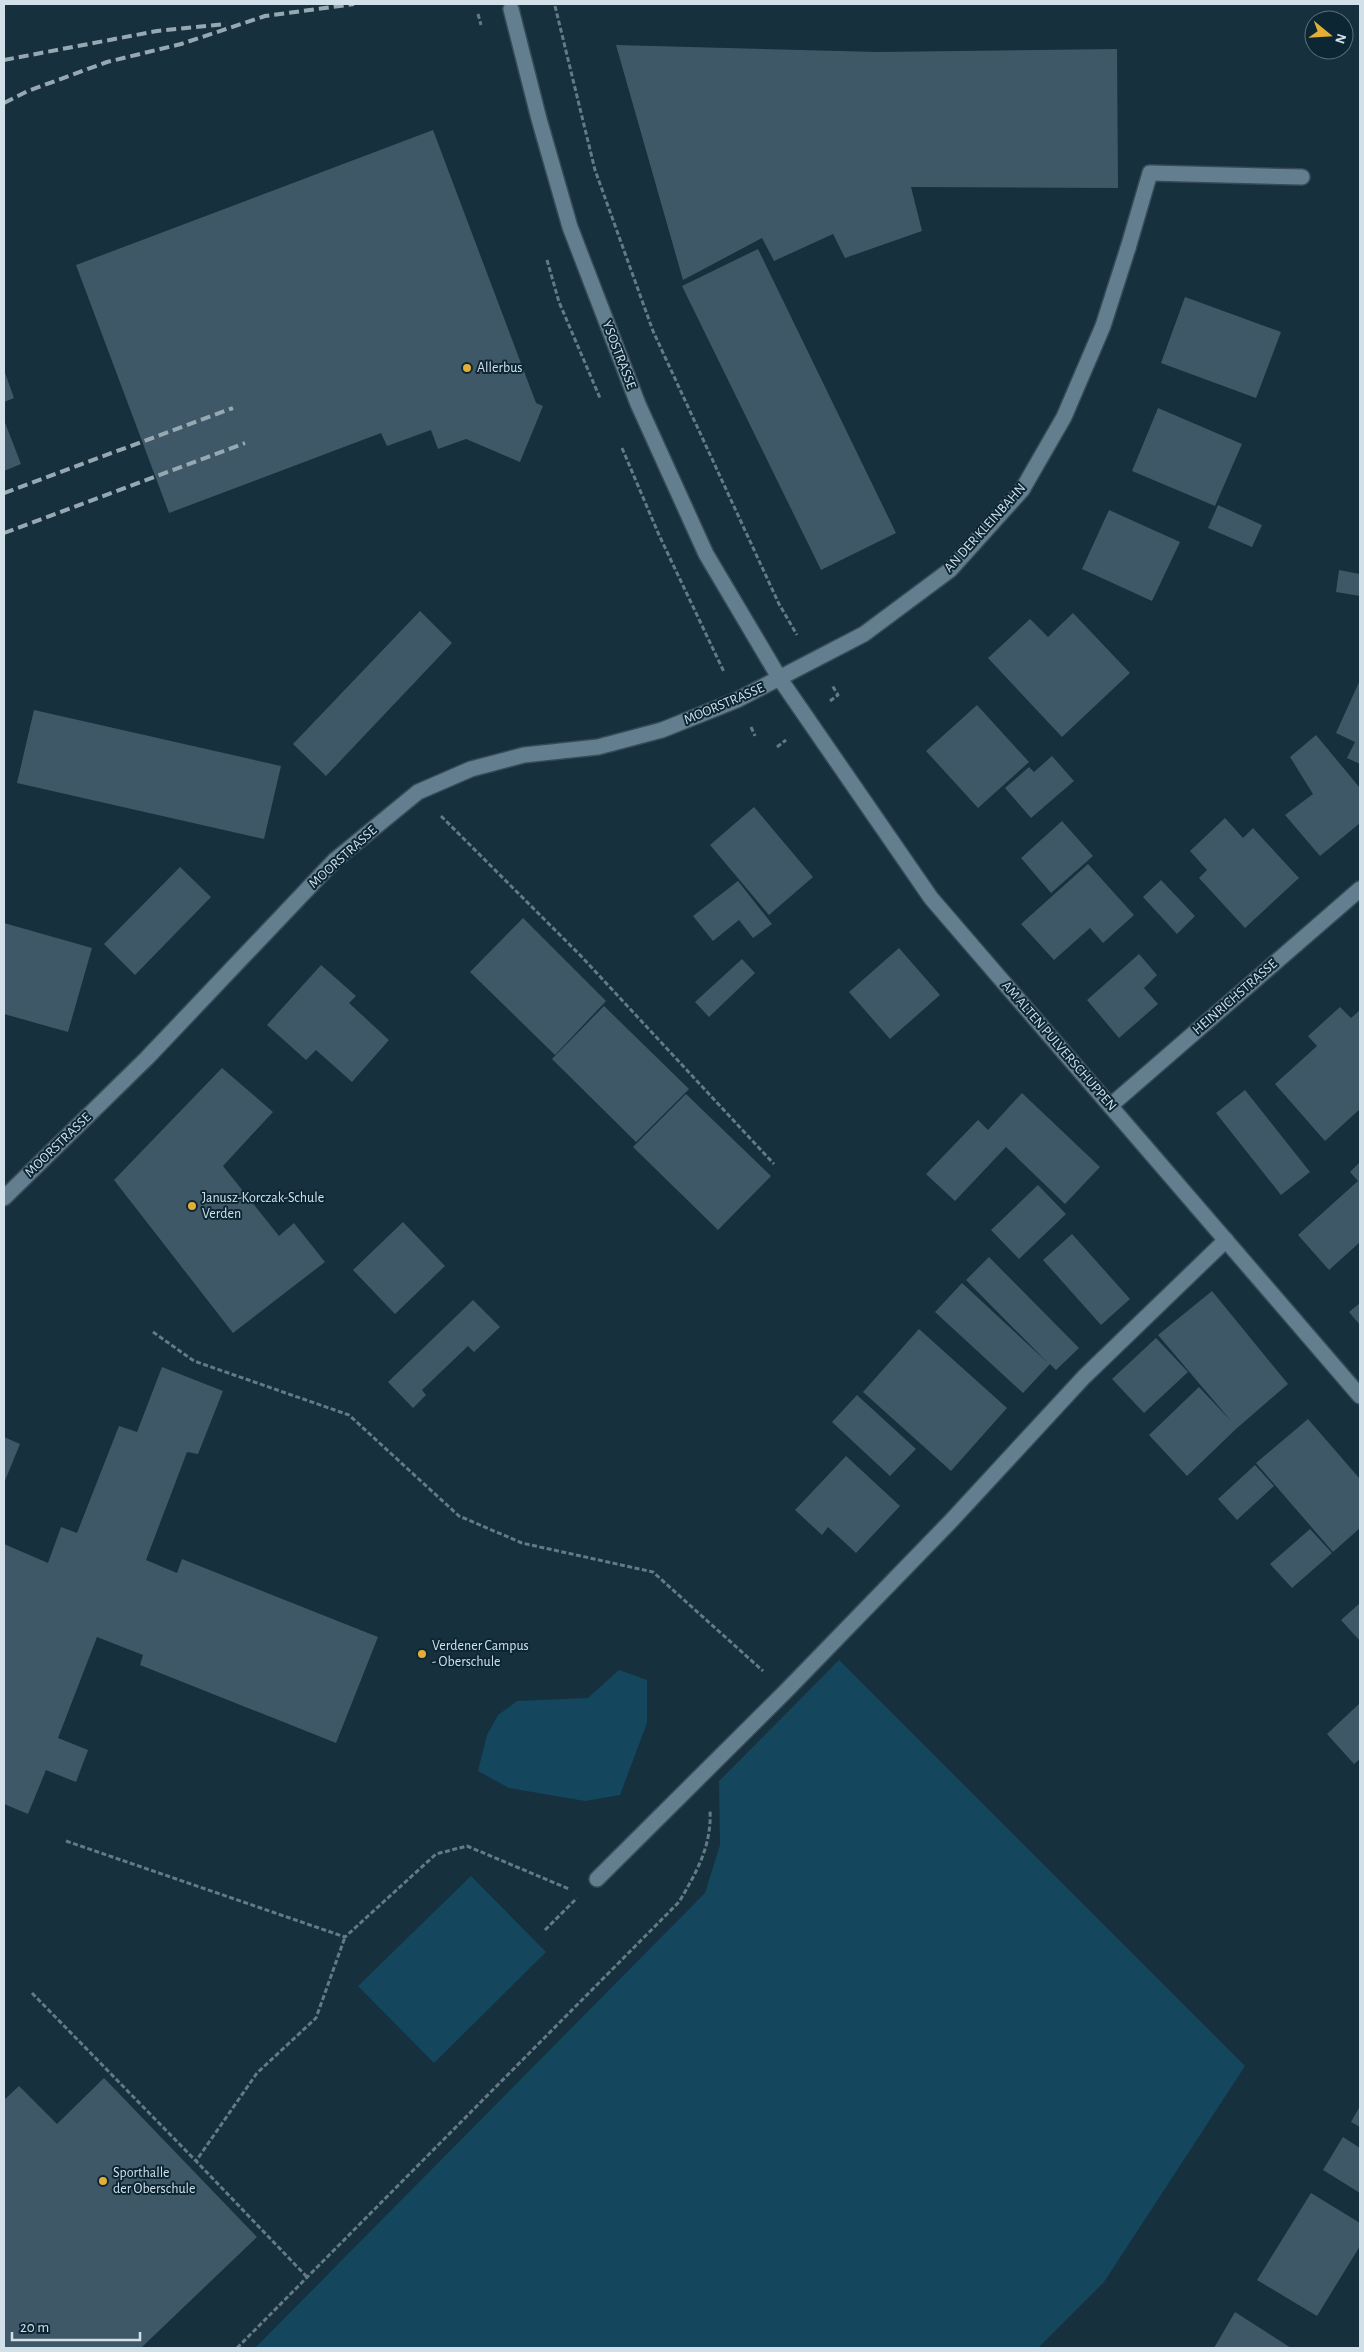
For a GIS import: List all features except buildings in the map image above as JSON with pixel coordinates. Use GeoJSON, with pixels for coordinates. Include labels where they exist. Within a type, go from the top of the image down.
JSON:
{"type":"FeatureCollection","features":[{"type":"Feature","properties":{"kind":"street","name":"YSOSTRASSE"},"geometry":{"type":"LineString","coordinates":[[511,9],[539,119],[570,227],[638,404],[706,554],[780,679]]}},
{"type":"Feature","properties":{"kind":"street","name":"AN DER KLEINBAHN"},"geometry":{"type":"LineString","coordinates":[[780,679],[864,634],[950,570],[1022,490],[1064,417],[1103,326],[1150,173],[1302,177]]}},
{"type":"Feature","properties":{"kind":"street","name":"MOORSTRASSE"},"geometry":{"type":"LineString","coordinates":[[4,1198],[147,1058],[335,860],[418,792],[471,769],[524,755],[598,747],[662,730],[738,700],[780,679]]}},
{"type":"Feature","properties":{"kind":"street","name":"AM ALTEN PULVERSCHUPPEN"},"geometry":{"type":"LineString","coordinates":[[780,679],[932,898],[1360,1396]]}},
{"type":"Feature","properties":{"kind":"street","name":"HEINRICHSTRASSE"},"geometry":{"type":"LineString","coordinates":[[1110,1106],[1360,888]]}},
{"type":"Feature","properties":{"kind":"street"},"geometry":{"type":"LineString","coordinates":[[597,1879],[786,1691],[950,1522],[1084,1377],[1226,1240]]}},
{"type":"Feature","properties":{"kind":"path"},"geometry":{"type":"LineString","coordinates":[[555,6],[595,170],[652,331],[779,604],[802,642]]}},
{"type":"Feature","properties":{"kind":"path"},"geometry":{"type":"LineString","coordinates":[[418,792],[580,955],[774,1164]]}},
{"type":"Feature","properties":{"kind":"path"},"geometry":{"type":"LineString","coordinates":[[153,1332],[194,1361],[349,1415],[458,1516],[522,1543],[653,1572],[786,1691]]}},
{"type":"Feature","properties":{"kind":"path"},"geometry":{"type":"LineString","coordinates":[[237,2348],[679,1902],[704,1855],[711,1828]]}},
{"type":"Feature","properties":{"kind":"path"},"geometry":{"type":"LineString","coordinates":[[66,1841],[345,1937]]}},
{"type":"Feature","properties":{"kind":"path"},"geometry":{"type":"LineString","coordinates":[[196,2161],[258,2073],[316,2018],[345,1937],[436,1854],[468,1846],[581,1894]]}},
{"type":"Feature","properties":{"kind":"path"},"geometry":{"type":"LineString","coordinates":[[545,1930],[597,1879]]}},
{"type":"Feature","properties":{"kind":"path"},"geometry":{"type":"LineString","coordinates":[[32,1993],[307,2277]]}},
{"type":"Feature","properties":{"kind":"shaded area"},"geometry":{"type":"Polygon","coordinates":[[[839,1660],[1245,2066],[1104,2282],[1038,2348],[255,2348],[705,1893],[720,1845],[719,1781],[839,1660]]]}},
{"type":"Feature","properties":{"kind":"shaded area"},"geometry":{"type":"Polygon","coordinates":[[[619,1670],[647,1680],[647,1723],[620,1795],[585,1801],[509,1788],[478,1771],[487,1735],[498,1715],[517,1701],[588,1698],[619,1670]]]}},
{"type":"Feature","properties":{"kind":"shaded area"},"geometry":{"type":"Polygon","coordinates":[[[471,1876],[546,1952],[434,2063],[358,1986],[471,1876]]]}},
{"type":"Feature","properties":{"kind":"railway"},"geometry":{"type":"LineString","coordinates":[[4,103],[28,91],[107,62],[181,44],[265,16],[354,4]]}},
{"type":"Feature","properties":{"kind":"railway"},"geometry":{"type":"LineString","coordinates":[[4,60],[157,31],[226,24]]}},
{"type":"Feature","properties":{"kind":"railway"},"geometry":{"type":"LineString","coordinates":[[4,493],[233,408]]}},
{"type":"Feature","properties":{"kind":"railway"},"geometry":{"type":"LineString","coordinates":[[4,533],[245,443]]}},
{"type":"Feature","properties":{"kind":"place","name":"Allerbus"},"geometry":{"type":"Point","coordinates":[467,368]}},
{"type":"Feature","properties":{"kind":"place","name":"Janusz-Korczak-Schule Verden"},"geometry":{"type":"Point","coordinates":[192,1206]}},
{"type":"Feature","properties":{"kind":"place","name":"Verdener Campus - Oberschule"},"geometry":{"type":"Point","coordinates":[422,1654]}},
{"type":"Feature","properties":{"kind":"place","name":"Sporthalle der Oberschule"},"geometry":{"type":"Point","coordinates":[103,2181]}}]}
